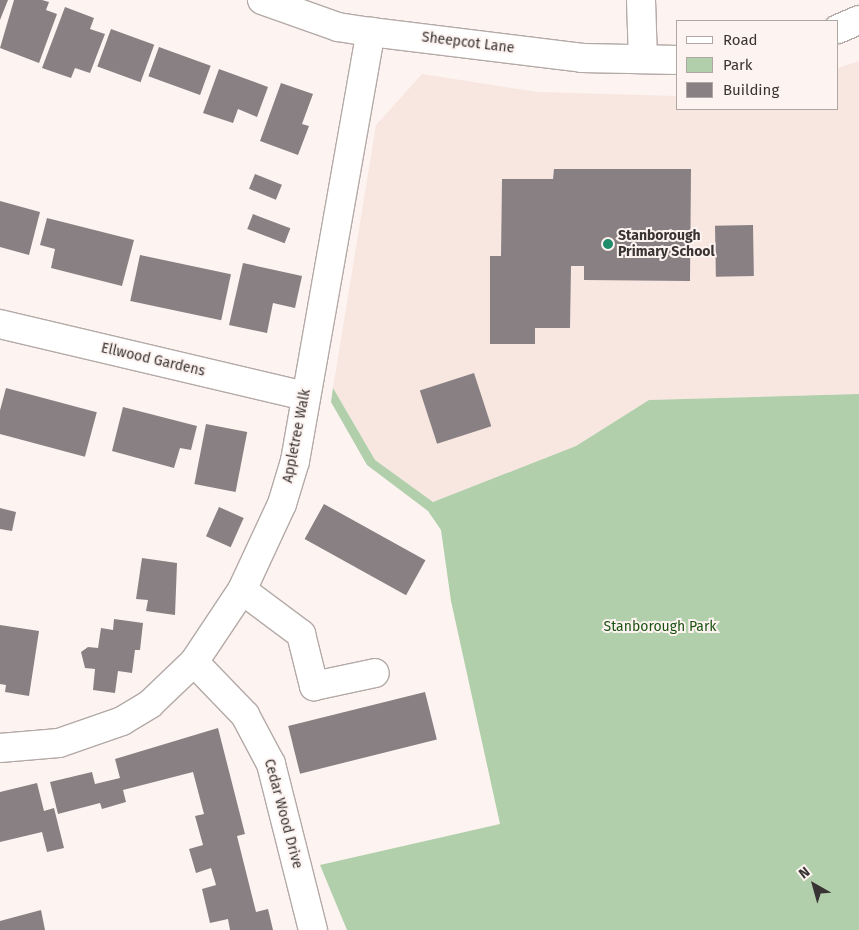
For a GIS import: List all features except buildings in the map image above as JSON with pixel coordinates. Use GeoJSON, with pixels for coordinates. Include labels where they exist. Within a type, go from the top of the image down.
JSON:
{"type":"FeatureCollection","features":[{"type":"Feature","properties":{"kind":"street","name":"Sheepcot Lane"},"geometry":{"type":"LineString","coordinates":[[262,0],[338,27],[371,32],[582,58],[676,60]]}},
{"type":"Feature","properties":{"kind":"street"},"geometry":{"type":"LineString","coordinates":[[641,0],[642,59]]}},
{"type":"Feature","properties":{"kind":"street"},"geometry":{"type":"LineString","coordinates":[[839,29],[859,20]]}},
{"type":"Feature","properties":{"kind":"street","name":"Appletree Walk"},"geometry":{"type":"LineString","coordinates":[[0,748],[59,744],[122,721],[150,704],[194,662],[242,590],[282,504],[305,396],[371,32]]}},
{"type":"Feature","properties":{"kind":"street","name":"Ellwood Gardens"},"geometry":{"type":"LineString","coordinates":[[0,324],[305,396]]}},
{"type":"Feature","properties":{"kind":"street"},"geometry":{"type":"LineString","coordinates":[[242,590],[301,634],[314,686],[376,674]]}},
{"type":"Feature","properties":{"kind":"street","name":"Cedar Wood Drive"},"geometry":{"type":"LineString","coordinates":[[194,662],[245,715],[271,764],[313,930]]}},
{"type":"Feature","properties":{"kind":"shaded area","name":"Stanborough Primary School"},"geometry":{"type":"Polygon","coordinates":[[[859,61],[859,394],[649,400],[576,446],[433,502],[375,460],[333,388],[376,125],[422,74],[537,92],[676,96],[676,110],[839,110],[839,68],[859,61]]]}},
{"type":"Feature","properties":{"kind":"green space","name":"Stanborough Park"},"geometry":{"type":"Polygon","coordinates":[[[333,388],[375,460],[433,502],[576,446],[649,400],[859,394],[859,930],[347,930],[320,865],[500,824],[451,601],[441,530],[428,511],[367,465],[331,402],[333,388]]]}},
{"type":"Feature","properties":{"kind":"place","name":"Stanborough Primary School"},"geometry":{"type":"Point","coordinates":[608,244]}}]}
